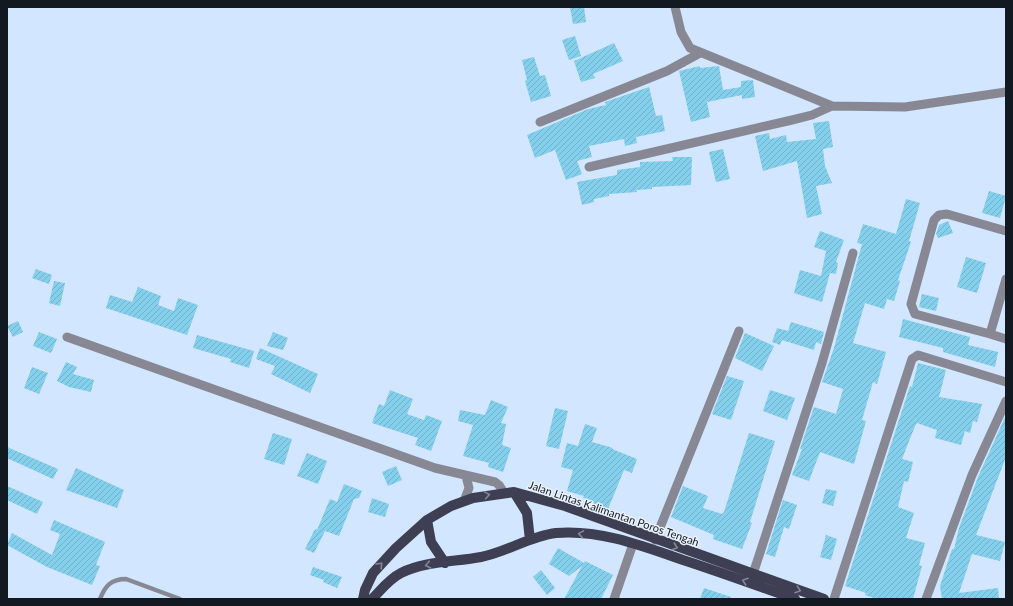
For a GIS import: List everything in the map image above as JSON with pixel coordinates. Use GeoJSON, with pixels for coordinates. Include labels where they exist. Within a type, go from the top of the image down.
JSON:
{"type":"FeatureCollection","features":[{"type":"Feature","properties":{"kind":"main road","name":"Jalan Lintas Kalimantan Poros Tengah"},"geometry":{"type":"LineString","coordinates":[[363,599],[365,590],[374,573],[396,548],[427,520],[451,506],[464,501],[509,492],[565,506],[655,540],[824,599]]}},
{"type":"Feature","properties":{"kind":"main road"},"geometry":{"type":"LineString","coordinates":[[509,492],[527,513],[530,540]]}},
{"type":"Feature","properties":{"kind":"main road"},"geometry":{"type":"LineString","coordinates":[[427,520],[431,542],[445,563]]}},
{"type":"Feature","properties":{"kind":"main road","name":"Jalan Lintas Kalimantan Poros Tengah"},"geometry":{"type":"LineString","coordinates":[[372,599],[387,583],[400,573],[416,568],[483,557],[530,540],[555,534],[575,532],[620,540],[795,599]]}},
{"type":"Feature","properties":{"kind":"street"},"geometry":{"type":"LineString","coordinates":[[674,7],[684,38],[690,48],[832,106],[905,107],[1006,92]]}},
{"type":"Feature","properties":{"kind":"street"},"geometry":{"type":"LineString","coordinates":[[540,122],[667,71],[700,53]]}},
{"type":"Feature","properties":{"kind":"street"},"geometry":{"type":"LineString","coordinates":[[589,167],[812,115],[832,106]]}},
{"type":"Feature","properties":{"kind":"street"},"geometry":{"type":"LineString","coordinates":[[1006,231],[947,214],[939,215],[934,220],[911,304],[915,314],[1006,339]]}},
{"type":"Feature","properties":{"kind":"street"},"geometry":{"type":"LineString","coordinates":[[753,574],[822,363],[853,253]]}},
{"type":"Feature","properties":{"kind":"street"},"geometry":{"type":"LineString","coordinates":[[990,334],[1006,279]]}},
{"type":"Feature","properties":{"kind":"street"},"geometry":{"type":"LineString","coordinates":[[655,540],[739,331]]}},
{"type":"Feature","properties":{"kind":"street"},"geometry":{"type":"LineString","coordinates":[[67,337],[435,468],[495,482],[509,492]]}},
{"type":"Feature","properties":{"kind":"street"},"geometry":{"type":"LineString","coordinates":[[834,599],[912,358],[918,355],[938,360],[1006,382]]}},
{"type":"Feature","properties":{"kind":"street"},"geometry":{"type":"LineString","coordinates":[[926,599],[972,475],[1006,401]]}},
{"type":"Feature","properties":{"kind":"street"},"geometry":{"type":"LineString","coordinates":[[464,501],[469,488],[466,476]]}},
{"type":"Feature","properties":{"kind":"street"},"geometry":{"type":"LineString","coordinates":[[614,599],[633,544]]}},
{"type":"Feature","properties":{"kind":"lane"},"geometry":{"type":"LineString","coordinates":[[100,599],[105,588],[110,583],[118,579],[126,579],[180,599]]}},
{"type":"Feature","properties":{"kind":"building"},"geometry":{"type":"Polygon","coordinates":[[[570,7],[584,7],[586,22],[573,24],[570,7]]]}},
{"type":"Feature","properties":{"kind":"building"},"geometry":{"type":"Polygon","coordinates":[[[575,36],[581,56],[569,60],[562,40],[575,36]]]}},
{"type":"Feature","properties":{"kind":"building"},"geometry":{"type":"Polygon","coordinates":[[[614,43],[623,61],[593,74],[595,78],[581,82],[574,61],[614,43]]]}},
{"type":"Feature","properties":{"kind":"building"},"geometry":{"type":"Polygon","coordinates":[[[534,57],[540,76],[545,75],[551,96],[531,102],[525,81],[527,80],[522,60],[534,57]]]}},
{"type":"Feature","properties":{"kind":"building"},"geometry":{"type":"Polygon","coordinates":[[[700,66],[700,68],[719,66],[723,90],[741,87],[741,81],[753,80],[755,97],[742,99],[742,95],[707,102],[710,117],[691,122],[679,71],[700,66]]]}},
{"type":"Feature","properties":{"kind":"building"},"geometry":{"type":"Polygon","coordinates":[[[649,87],[656,116],[662,115],[665,131],[636,137],[637,143],[625,146],[624,139],[589,146],[592,157],[577,161],[582,174],[566,180],[555,150],[535,158],[527,135],[588,109],[606,105],[605,102],[649,87]]]}},
{"type":"Feature","properties":{"kind":"building"},"geometry":{"type":"Polygon","coordinates":[[[829,121],[833,147],[823,149],[825,166],[832,183],[816,186],[822,214],[807,218],[797,161],[763,171],[755,136],[769,133],[770,139],[786,135],[787,142],[816,139],[813,123],[829,121]]]}},
{"type":"Feature","properties":{"kind":"building"},"geometry":{"type":"Polygon","coordinates":[[[723,149],[730,179],[716,182],[709,152],[723,149]]]}},
{"type":"Feature","properties":{"kind":"building"},"geometry":{"type":"Polygon","coordinates":[[[672,157],[692,157],[691,185],[652,187],[652,189],[636,190],[637,192],[609,194],[609,196],[594,199],[594,202],[582,205],[577,182],[617,175],[617,170],[640,167],[640,162],[673,161],[672,157]]]}},
{"type":"Feature","properties":{"kind":"building"},"geometry":{"type":"Polygon","coordinates":[[[989,191],[1006,196],[1000,218],[982,213],[989,191]]]}},
{"type":"Feature","properties":{"kind":"building"},"geometry":{"type":"Polygon","coordinates":[[[906,199],[920,203],[909,241],[911,242],[898,280],[900,281],[894,301],[887,299],[884,309],[865,303],[853,343],[886,352],[877,384],[873,382],[862,420],[866,421],[854,464],[820,452],[809,481],[792,475],[802,449],[800,449],[814,407],[836,414],[843,389],[822,382],[834,348],[862,244],[857,243],[863,224],[896,234],[906,199]]]}},
{"type":"Feature","properties":{"kind":"building"},"geometry":{"type":"Polygon","coordinates":[[[948,221],[953,233],[938,238],[936,234],[939,225],[948,221]]]}},
{"type":"Feature","properties":{"kind":"building"},"geometry":{"type":"Polygon","coordinates":[[[820,231],[844,240],[836,262],[838,263],[836,274],[830,273],[822,302],[794,293],[800,270],[821,276],[826,251],[814,247],[820,231]]]}},
{"type":"Feature","properties":{"kind":"building"},"geometry":{"type":"Polygon","coordinates":[[[966,257],[986,263],[977,293],[957,287],[966,257]]]}},
{"type":"Feature","properties":{"kind":"building"},"geometry":{"type":"Polygon","coordinates":[[[36,269],[52,275],[49,284],[32,278],[36,269]]]}},
{"type":"Feature","properties":{"kind":"building"},"geometry":{"type":"Polygon","coordinates":[[[54,281],[65,283],[60,306],[49,303],[54,281]]]}},
{"type":"Feature","properties":{"kind":"building"},"geometry":{"type":"Polygon","coordinates":[[[138,287],[161,296],[158,305],[174,311],[178,298],[198,305],[187,335],[106,308],[110,295],[132,302],[138,287]]]}},
{"type":"Feature","properties":{"kind":"building"},"geometry":{"type":"Polygon","coordinates":[[[922,294],[939,298],[936,311],[919,307],[922,294]]]}},
{"type":"Feature","properties":{"kind":"building"},"geometry":{"type":"Polygon","coordinates":[[[903,319],[970,337],[968,345],[998,352],[995,367],[943,352],[943,348],[899,337],[903,319]]]}},
{"type":"Feature","properties":{"kind":"building"},"geometry":{"type":"Polygon","coordinates":[[[18,321],[23,332],[13,337],[7,326],[18,321]]]}},
{"type":"Feature","properties":{"kind":"building"},"geometry":{"type":"Polygon","coordinates":[[[791,322],[824,332],[821,344],[816,342],[814,350],[782,340],[780,345],[772,342],[777,328],[788,331],[791,322]]]}},
{"type":"Feature","properties":{"kind":"building"},"geometry":{"type":"Polygon","coordinates":[[[39,332],[57,339],[51,353],[33,346],[39,332]]]}},
{"type":"Feature","properties":{"kind":"building"},"geometry":{"type":"Polygon","coordinates":[[[273,332],[288,338],[283,350],[267,346],[273,332]]]}},
{"type":"Feature","properties":{"kind":"building"},"geometry":{"type":"Polygon","coordinates":[[[745,333],[774,346],[762,371],[735,358],[745,333]]]}},
{"type":"Feature","properties":{"kind":"building"},"geometry":{"type":"Polygon","coordinates":[[[197,335],[254,351],[249,368],[230,362],[231,359],[193,348],[197,335]]]}},
{"type":"Feature","properties":{"kind":"building"},"geometry":{"type":"Polygon","coordinates":[[[260,348],[318,374],[310,393],[271,374],[275,366],[256,359],[260,348]]]}},
{"type":"Feature","properties":{"kind":"building"},"geometry":{"type":"Polygon","coordinates":[[[66,362],[77,367],[73,374],[94,380],[91,392],[69,387],[57,381],[66,362]]]}},
{"type":"Feature","properties":{"kind":"building"},"geometry":{"type":"Polygon","coordinates":[[[918,363],[946,370],[939,397],[982,404],[977,422],[973,421],[970,433],[965,431],[961,445],[935,438],[937,430],[917,423],[915,426],[902,459],[913,462],[908,482],[904,481],[898,507],[914,513],[906,538],[925,543],[919,565],[922,566],[913,599],[877,599],[865,595],[866,593],[845,586],[910,386],[912,387],[918,363]]]}},
{"type":"Feature","properties":{"kind":"building"},"geometry":{"type":"Polygon","coordinates":[[[32,367],[48,373],[39,394],[24,388],[32,367]]]}},
{"type":"Feature","properties":{"kind":"building"},"geometry":{"type":"Polygon","coordinates":[[[727,376],[744,381],[731,420],[712,414],[727,376]]]}},
{"type":"Feature","properties":{"kind":"building"},"geometry":{"type":"Polygon","coordinates":[[[390,390],[413,399],[407,414],[424,420],[426,415],[442,421],[431,451],[415,445],[418,438],[372,423],[379,404],[384,406],[390,390]]]}},
{"type":"Feature","properties":{"kind":"building"},"geometry":{"type":"Polygon","coordinates":[[[770,390],[795,398],[787,420],[763,411],[770,390]]]}},
{"type":"Feature","properties":{"kind":"building"},"geometry":{"type":"Polygon","coordinates":[[[491,400],[508,407],[501,423],[506,424],[502,445],[511,448],[503,472],[488,467],[489,463],[463,456],[473,425],[458,421],[460,410],[485,415],[491,400]]]}},
{"type":"Feature","properties":{"kind":"building"},"geometry":{"type":"Polygon","coordinates":[[[555,408],[568,411],[559,449],[546,446],[555,408]]]}},
{"type":"Feature","properties":{"kind":"building"},"geometry":{"type":"Polygon","coordinates":[[[1006,415],[1006,457],[976,535],[1005,542],[1000,561],[972,554],[959,593],[998,588],[999,599],[942,599],[940,586],[952,549],[954,549],[959,528],[978,477],[1006,415]]]}},
{"type":"Feature","properties":{"kind":"building"},"geometry":{"type":"Polygon","coordinates":[[[585,424],[597,428],[592,442],[613,448],[612,449],[637,459],[632,473],[624,470],[608,509],[592,503],[593,501],[583,498],[584,496],[567,491],[573,470],[561,467],[567,443],[578,446],[585,424]]]}},
{"type":"Feature","properties":{"kind":"building"},"geometry":{"type":"Polygon","coordinates":[[[273,433],[292,439],[284,465],[264,459],[273,433]]]}},
{"type":"Feature","properties":{"kind":"building"},"geometry":{"type":"Polygon","coordinates":[[[749,433],[775,441],[750,522],[752,523],[742,549],[713,539],[714,535],[671,517],[683,486],[708,496],[703,508],[722,514],[724,512],[749,433]]]}},
{"type":"Feature","properties":{"kind":"building"},"geometry":{"type":"Polygon","coordinates":[[[7,447],[58,469],[53,479],[7,458],[7,447]]]}},
{"type":"Feature","properties":{"kind":"building"},"geometry":{"type":"Polygon","coordinates":[[[307,453],[327,461],[318,484],[297,476],[307,453]]]}},
{"type":"Feature","properties":{"kind":"building"},"geometry":{"type":"Polygon","coordinates":[[[396,466],[402,480],[388,486],[382,472],[396,466]]]}},
{"type":"Feature","properties":{"kind":"building"},"geometry":{"type":"Polygon","coordinates":[[[76,468],[124,490],[117,508],[66,490],[76,468]]]}},
{"type":"Feature","properties":{"kind":"building"},"geometry":{"type":"Polygon","coordinates":[[[344,484],[362,491],[359,498],[354,499],[339,536],[325,531],[314,553],[305,549],[315,529],[317,530],[330,499],[337,502],[344,484]]]}},
{"type":"Feature","properties":{"kind":"building"},"geometry":{"type":"Polygon","coordinates":[[[7,486],[43,502],[37,514],[7,500],[7,486]]]}},
{"type":"Feature","properties":{"kind":"building"},"geometry":{"type":"Polygon","coordinates":[[[826,489],[837,491],[833,506],[822,503],[826,489]]]}},
{"type":"Feature","properties":{"kind":"building"},"geometry":{"type":"Polygon","coordinates":[[[372,498],[389,504],[385,517],[368,512],[372,498]]]}},
{"type":"Feature","properties":{"kind":"building"},"geometry":{"type":"Polygon","coordinates":[[[783,500],[797,505],[789,529],[784,527],[775,557],[766,554],[783,500]]]}},
{"type":"Feature","properties":{"kind":"building"},"geometry":{"type":"Polygon","coordinates":[[[54,520],[105,542],[96,565],[100,566],[92,585],[47,567],[7,545],[12,533],[52,555],[60,534],[50,530],[54,520]]]}},
{"type":"Feature","properties":{"kind":"building"},"geometry":{"type":"Polygon","coordinates":[[[826,535],[837,539],[831,560],[820,557],[826,535]]]}},
{"type":"Feature","properties":{"kind":"building"},"geometry":{"type":"Polygon","coordinates":[[[558,548],[584,563],[585,561],[613,575],[601,599],[564,599],[582,566],[569,576],[549,564],[558,548]]]}},
{"type":"Feature","properties":{"kind":"building"},"geometry":{"type":"Polygon","coordinates":[[[313,567],[342,577],[337,588],[323,582],[324,580],[310,575],[313,567]]]}},
{"type":"Feature","properties":{"kind":"building"},"geometry":{"type":"Polygon","coordinates":[[[541,570],[555,588],[547,595],[533,577],[541,570]]]}},
{"type":"Feature","properties":{"kind":"building"},"geometry":{"type":"Polygon","coordinates":[[[704,588],[731,597],[731,599],[700,599],[704,588]]]}}]}
